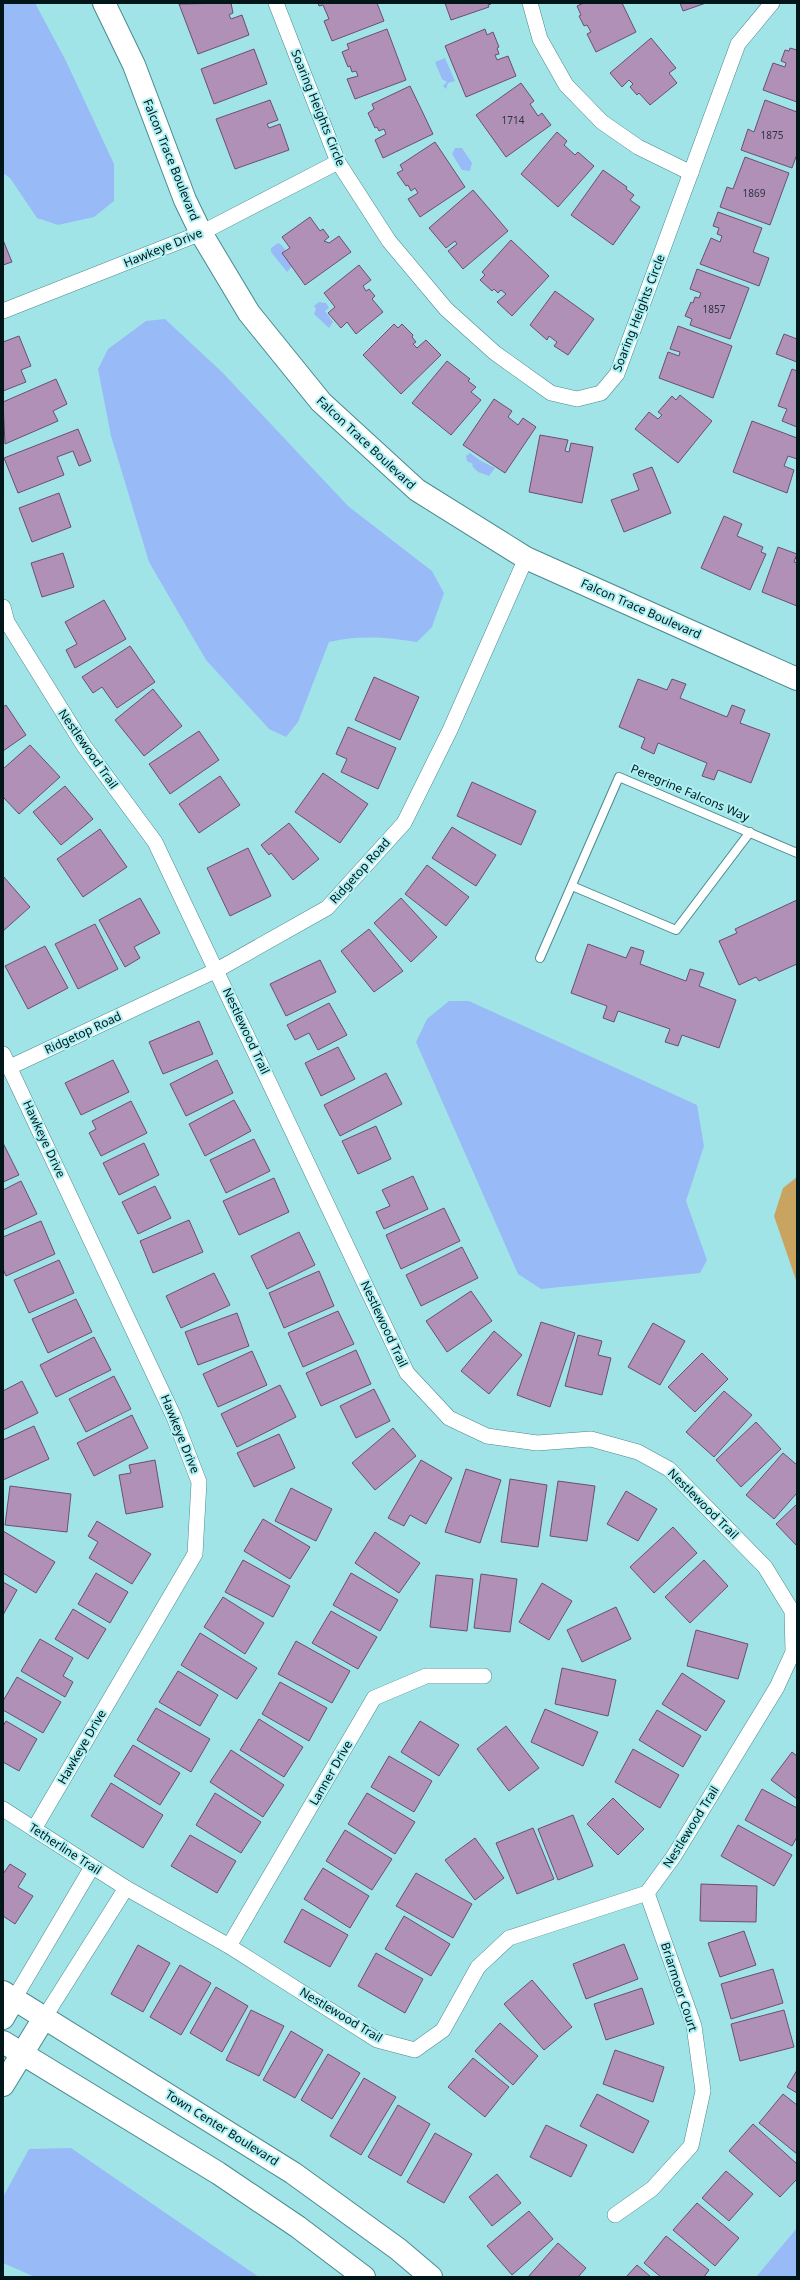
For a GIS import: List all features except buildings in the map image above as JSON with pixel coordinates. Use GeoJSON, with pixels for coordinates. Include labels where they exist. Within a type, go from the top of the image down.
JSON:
{"type":"FeatureCollection","features":[{"type":"Feature","properties":{"kind":"street","name":"Falcon Trace Boulevard"},"geometry":{"type":"LineString","coordinates":[[104,3],[134,65],[185,200],[201,234],[249,313],[321,402],[417,490],[526,558],[797,679]]}},
{"type":"Feature","properties":{"kind":"street","name":"Soaring Heights Circle"},"geometry":{"type":"LineString","coordinates":[[276,3],[338,162],[389,241],[446,309],[495,353],[551,393],[577,399],[601,393],[617,374],[738,44],[772,3]]}},
{"type":"Feature","properties":{"kind":"street"},"geometry":{"type":"LineString","coordinates":[[530,3],[540,40],[566,85],[602,122],[638,147],[691,173]]}},
{"type":"Feature","properties":{"kind":"street","name":"Hawkeye Drive"},"geometry":{"type":"LineString","coordinates":[[3,311],[201,234],[338,162]]}},
{"type":"Feature","properties":{"kind":"street","name":"Ridgetop Road"},"geometry":{"type":"LineString","coordinates":[[7,1061],[217,970],[327,908],[404,823],[450,730],[526,558]]}},
{"type":"Feature","properties":{"kind":"street","name":"Nestlewood Trail"},"geometry":{"type":"LineString","coordinates":[[3,607],[7,622],[84,746],[155,842],[407,1373],[449,1418],[487,1436],[537,1443],[591,1439],[638,1452],[669,1469],[765,1567],[792,1611],[793,1652],[777,1687],[674,1856],[647,1893],[509,1938],[478,1967],[443,2030],[415,2050],[377,2040],[229,1946],[126,1888]]}},
{"type":"Feature","properties":{"kind":"street","name":"Hawkeye Drive"},"geometry":{"type":"LineString","coordinates":[[7,1061],[174,1417],[200,1482],[195,1554],[34,1829]]}},
{"type":"Feature","properties":{"kind":"street","name":"Lanner Drive"},"geometry":{"type":"LineString","coordinates":[[229,1946],[374,1698],[426,1676],[484,1676]]}},
{"type":"Feature","properties":{"kind":"street","name":"Tetherline Trail"},"geometry":{"type":"LineString","coordinates":[[3,1809],[126,1888]]}},
{"type":"Feature","properties":{"kind":"street"},"geometry":{"type":"LineString","coordinates":[[3,2018],[9,1996],[92,1867]]}},
{"type":"Feature","properties":{"kind":"street"},"geometry":{"type":"LineString","coordinates":[[3,2085],[126,1888]]}},
{"type":"Feature","properties":{"kind":"street","name":"Briarmoor Court"},"geometry":{"type":"LineString","coordinates":[[615,2215],[652,2189],[691,2146],[703,2091],[694,2026],[647,1893]]}},
{"type":"Feature","properties":{"kind":"street","name":"Town Center Boulevard"},"geometry":{"type":"LineString","coordinates":[[9,1996],[293,2172],[398,2249],[431,2277]]}},
{"type":"Feature","properties":{"kind":"street"},"geometry":{"type":"LineString","coordinates":[[3,2042],[218,2173],[298,2227],[364,2277]]}},
{"type":"Feature","properties":{"kind":"lane","name":"Peregrine Falcons Way"},"geometry":{"type":"LineString","coordinates":[[540,958],[619,777],[797,853]]}},
{"type":"Feature","properties":{"kind":"lane","name":"Peregrine Falcons Way"},"geometry":{"type":"LineString","coordinates":[[572,886],[676,930],[750,832]]}},
{"type":"Feature","properties":{"kind":"shaded area"},"geometry":{"type":"Polygon","coordinates":[[[797,1177],[797,1283],[774,1216],[783,1188],[797,1177]]]}},
{"type":"Feature","properties":{"kind":"water"},"geometry":{"type":"Polygon","coordinates":[[[3,3],[35,3],[66,61],[114,164],[114,201],[94,217],[58,225],[37,218],[10,178],[3,173],[3,3]]]}},
{"type":"Feature","properties":{"kind":"water"},"geometry":{"type":"Polygon","coordinates":[[[445,58],[455,81],[448,83],[446,89],[443,86],[447,82],[442,79],[435,62],[445,58]]]}},
{"type":"Feature","properties":{"kind":"water"},"geometry":{"type":"Polygon","coordinates":[[[455,148],[462,148],[472,163],[470,171],[462,170],[452,154],[455,148]]]}},
{"type":"Feature","properties":{"kind":"water"},"geometry":{"type":"Polygon","coordinates":[[[278,243],[285,250],[292,266],[287,272],[271,252],[271,248],[278,243]]]}},
{"type":"Feature","properties":{"kind":"water"},"geometry":{"type":"Polygon","coordinates":[[[319,302],[326,303],[329,308],[325,311],[333,322],[329,328],[314,314],[316,309],[314,306],[319,302]]]}},
{"type":"Feature","properties":{"kind":"water"},"geometry":{"type":"Polygon","coordinates":[[[165,319],[222,372],[348,506],[432,571],[444,593],[432,627],[417,642],[394,639],[351,638],[329,642],[298,722],[286,737],[269,729],[206,660],[149,562],[111,436],[98,369],[108,349],[146,321],[165,319]]]}},
{"type":"Feature","properties":{"kind":"water"},"geometry":{"type":"Polygon","coordinates":[[[470,453],[481,461],[495,468],[489,476],[478,472],[472,466],[473,464],[467,461],[466,456],[470,453]]]}},
{"type":"Feature","properties":{"kind":"water"},"geometry":{"type":"Polygon","coordinates":[[[449,1001],[469,1001],[697,1105],[704,1146],[686,1201],[707,1260],[700,1273],[541,1289],[518,1274],[416,1042],[427,1019],[449,1001]]]}},
{"type":"Feature","properties":{"kind":"water"},"geometry":{"type":"Polygon","coordinates":[[[71,2148],[259,2277],[35,2277],[3,2263],[3,2197],[29,2149],[71,2148]]]}},
{"type":"Feature","properties":{"kind":"water"},"geometry":{"type":"Polygon","coordinates":[[[797,2228],[797,2277],[756,2277],[797,2228]]]}}]}
